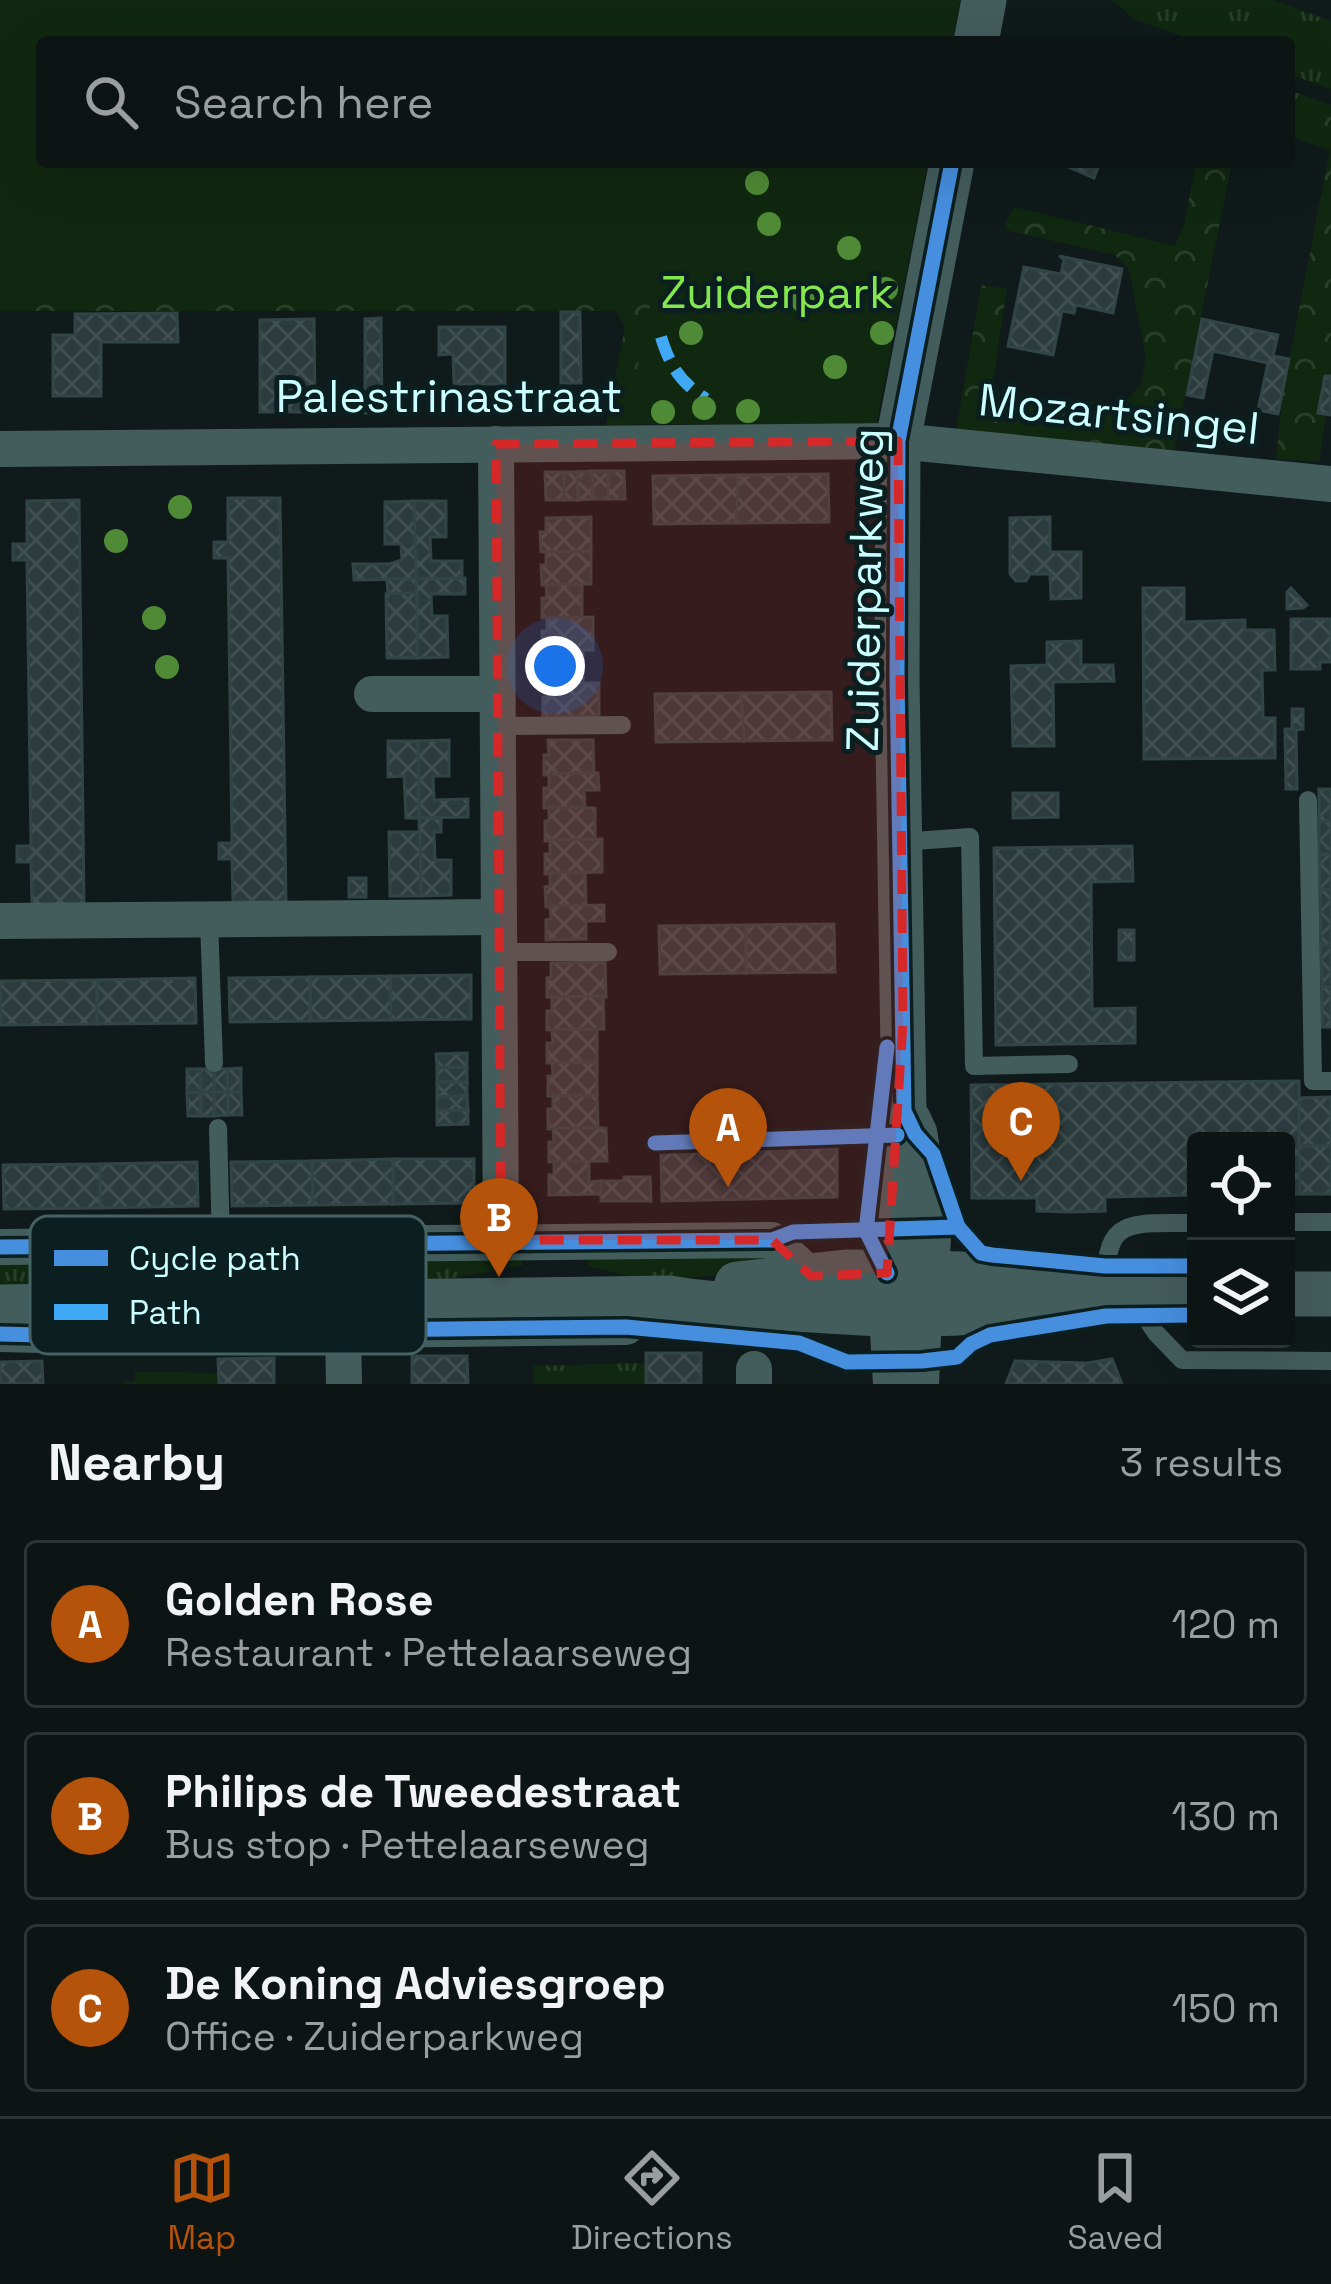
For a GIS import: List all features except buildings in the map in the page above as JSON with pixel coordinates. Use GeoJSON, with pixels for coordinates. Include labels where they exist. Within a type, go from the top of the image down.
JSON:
{"type":"FeatureCollection","features":[{"type":"Feature","properties":{"kind":"street"},"geometry":{"type":"LineString","coordinates":[[977,36],[984,0]]}},
{"type":"Feature","properties":{"kind":"street","name":"Zuiderparkweg"},"geometry":{"type":"LineString","coordinates":[[891,1384],[906,1293],[928,1228],[915,1134],[904,1112],[898,441],[951,168]]}},
{"type":"Feature","properties":{"kind":"street","name":"Palestrinastraat"},"geometry":{"type":"LineString","coordinates":[[0,448],[898,441]]}},
{"type":"Feature","properties":{"kind":"street","name":"Mozartsingel"},"geometry":{"type":"LineString","coordinates":[[898,441],[1331,484]]}},
{"type":"Feature","properties":{"kind":"street"},"geometry":{"type":"LineString","coordinates":[[496,444],[501,1240]]}},
{"type":"Feature","properties":{"kind":"street"},"geometry":{"type":"LineString","coordinates":[[372,694],[497,710]]}},
{"type":"Feature","properties":{"kind":"street"},"geometry":{"type":"LineString","coordinates":[[0,921],[209,920],[499,934]]}},
{"type":"Feature","properties":{"kind":"street"},"geometry":{"type":"LineString","coordinates":[[426,1241],[772,1240],[811,1276]]}},
{"type":"Feature","properties":{"kind":"street"},"geometry":{"type":"LineString","coordinates":[[0,1247],[30,1247]]}},
{"type":"Feature","properties":{"kind":"street"},"geometry":{"type":"LineString","coordinates":[[426,1308],[647,1308],[706,1286],[847,1272],[964,1315],[1097,1294],[1187,1294]]}},
{"type":"Feature","properties":{"kind":"street"},"geometry":{"type":"LineString","coordinates":[[426,1324],[906,1293]]}},
{"type":"Feature","properties":{"kind":"street","name":"Zuiderparkweg"},"geometry":{"type":"LineString","coordinates":[[906,1293],[921,1384]]}},
{"type":"Feature","properties":{"kind":"street"},"geometry":{"type":"LineString","coordinates":[[1295,1294],[1331,1294]]}},
{"type":"Feature","properties":{"kind":"street"},"geometry":{"type":"LineString","coordinates":[[0,1307],[30,1307]]}},
{"type":"Feature","properties":{"kind":"street"},"geometry":{"type":"LineString","coordinates":[[0,1334],[30,1335]]}},
{"type":"Feature","properties":{"kind":"street"},"geometry":{"type":"LineString","coordinates":[[343,1354],[344,1384]]}},
{"type":"Feature","properties":{"kind":"lane"},"geometry":{"type":"LineString","coordinates":[[497,710],[622,725]]}},
{"type":"Feature","properties":{"kind":"lane"},"geometry":{"type":"LineString","coordinates":[[1308,800],[1313,1081],[1331,1081]]}},
{"type":"Feature","properties":{"kind":"lane"},"geometry":{"type":"LineString","coordinates":[[900,842],[970,837],[974,1066],[1069,1064]]}},
{"type":"Feature","properties":{"kind":"lane"},"geometry":{"type":"LineString","coordinates":[[209,920],[214,1063]]}},
{"type":"Feature","properties":{"kind":"lane"},"geometry":{"type":"LineString","coordinates":[[499,934],[608,952]]}},
{"type":"Feature","properties":{"kind":"lane"},"geometry":{"type":"LineString","coordinates":[[218,1128],[220,1216]]}},
{"type":"Feature","properties":{"kind":"lane"},"geometry":{"type":"LineString","coordinates":[[1295,1222],[1331,1222]]}},
{"type":"Feature","properties":{"kind":"lane"},"geometry":{"type":"LineString","coordinates":[[1187,1223],[1122,1228],[1111,1239],[1097,1294],[1144,1315],[1182,1360],[1331,1361]]}},
{"type":"Feature","properties":{"kind":"highlighted area"},"geometry":{"type":"Polygon","coordinates":[[[898,441],[903,1023],[887,1273],[811,1276],[772,1240],[501,1240],[496,444],[898,441]]]}},
{"type":"Feature","properties":{"kind":"green space","name":"Zuiderpark"},"geometry":{"type":"Polygon","coordinates":[[[0,0],[960,0],[953,36],[36,36],[36,168],[927,168],[876,426],[626,424],[652,294],[0,290],[0,0]]]}},
{"type":"Feature","properties":{"kind":"green space"},"geometry":{"type":"Polygon","coordinates":[[[1112,0],[1274,0],[1331,21],[1331,89],[1295,76],[1295,36],[1183,36],[1134,19],[1112,0]]]}},
{"type":"Feature","properties":{"kind":"green space"},"geometry":{"type":"Polygon","coordinates":[[[1295,92],[1331,105],[1331,378],[1319,462],[1276,459],[1283,392],[1330,150],[1295,138],[1295,92]]]}},
{"type":"Feature","properties":{"kind":"green space"},"geometry":{"type":"Polygon","coordinates":[[[1195,168],[1231,168],[1174,450],[956,432],[981,285],[1007,289],[991,393],[1118,403],[1141,384],[1146,358],[1129,270],[1115,255],[1006,230],[1014,207],[1175,246],[1195,168]]]}},
{"type":"Feature","properties":{"kind":"green space"},"geometry":{"type":"Polygon","coordinates":[[[0,286],[658,288],[657,332],[636,425],[606,425],[625,327],[616,311],[0,311],[0,286]]]}},
{"type":"Feature","properties":{"kind":"green space"},"geometry":{"type":"Polygon","coordinates":[[[588,1249],[766,1250],[786,1265],[685,1279],[640,1279],[588,1266],[588,1249]]]}},
{"type":"Feature","properties":{"kind":"green space"},"geometry":{"type":"Polygon","coordinates":[[[522,1251],[522,1266],[426,1281],[426,1252],[522,1251]]]}},
{"type":"Feature","properties":{"kind":"green space"},"geometry":{"type":"Polygon","coordinates":[[[0,1256],[30,1256],[30,1286],[0,1286],[0,1256]]]}},
{"type":"Feature","properties":{"kind":"green space"},"geometry":{"type":"Polygon","coordinates":[[[646,1363],[646,1384],[533,1384],[533,1366],[646,1363]]]}},
{"type":"Feature","properties":{"kind":"green space"},"geometry":{"type":"Polygon","coordinates":[[[135,1372],[219,1373],[219,1384],[123,1384],[135,1381],[135,1372]]]}},
{"type":"Feature","properties":{"kind":"marked path"},"geometry":{"type":"LineString","coordinates":[[661,337],[677,372],[706,399]]}},
{"type":"Feature","properties":{"kind":"cycle path"},"geometry":{"type":"LineString","coordinates":[[951,168],[898,441],[897,679],[904,1111],[915,1134],[933,1154],[958,1227]]}},
{"type":"Feature","properties":{"kind":"cycle path"},"geometry":{"type":"LineString","coordinates":[[887,1047],[866,1231],[887,1273]]}},
{"type":"Feature","properties":{"kind":"cycle path"},"geometry":{"type":"LineString","coordinates":[[655,1143],[897,1135]]}},
{"type":"Feature","properties":{"kind":"cycle path"},"geometry":{"type":"LineString","coordinates":[[426,1243],[772,1240],[793,1232],[958,1227],[981,1253],[992,1255],[1105,1266],[1187,1266]]}},
{"type":"Feature","properties":{"kind":"cycle path"},"geometry":{"type":"LineString","coordinates":[[0,1247],[30,1247]]}},
{"type":"Feature","properties":{"kind":"cycle path"},"geometry":{"type":"LineString","coordinates":[[426,1329],[626,1327],[799,1343],[847,1362],[922,1361],[957,1357],[990,1335],[1106,1316],[1187,1315]]}},
{"type":"Feature","properties":{"kind":"cycle path"},"geometry":{"type":"LineString","coordinates":[[0,1334],[30,1335]]}},
{"type":"Feature","properties":{"kind":"place","name":"De Koning Adviesgroep"},"geometry":{"type":"Point","coordinates":[1021,1181]}},
{"type":"Feature","properties":{"kind":"place","name":"Golden Rose"},"geometry":{"type":"Point","coordinates":[728,1187]}},
{"type":"Feature","properties":{"kind":"place","name":"Philips de Tweedestraat"},"geometry":{"type":"Point","coordinates":[499,1277]}}]}
